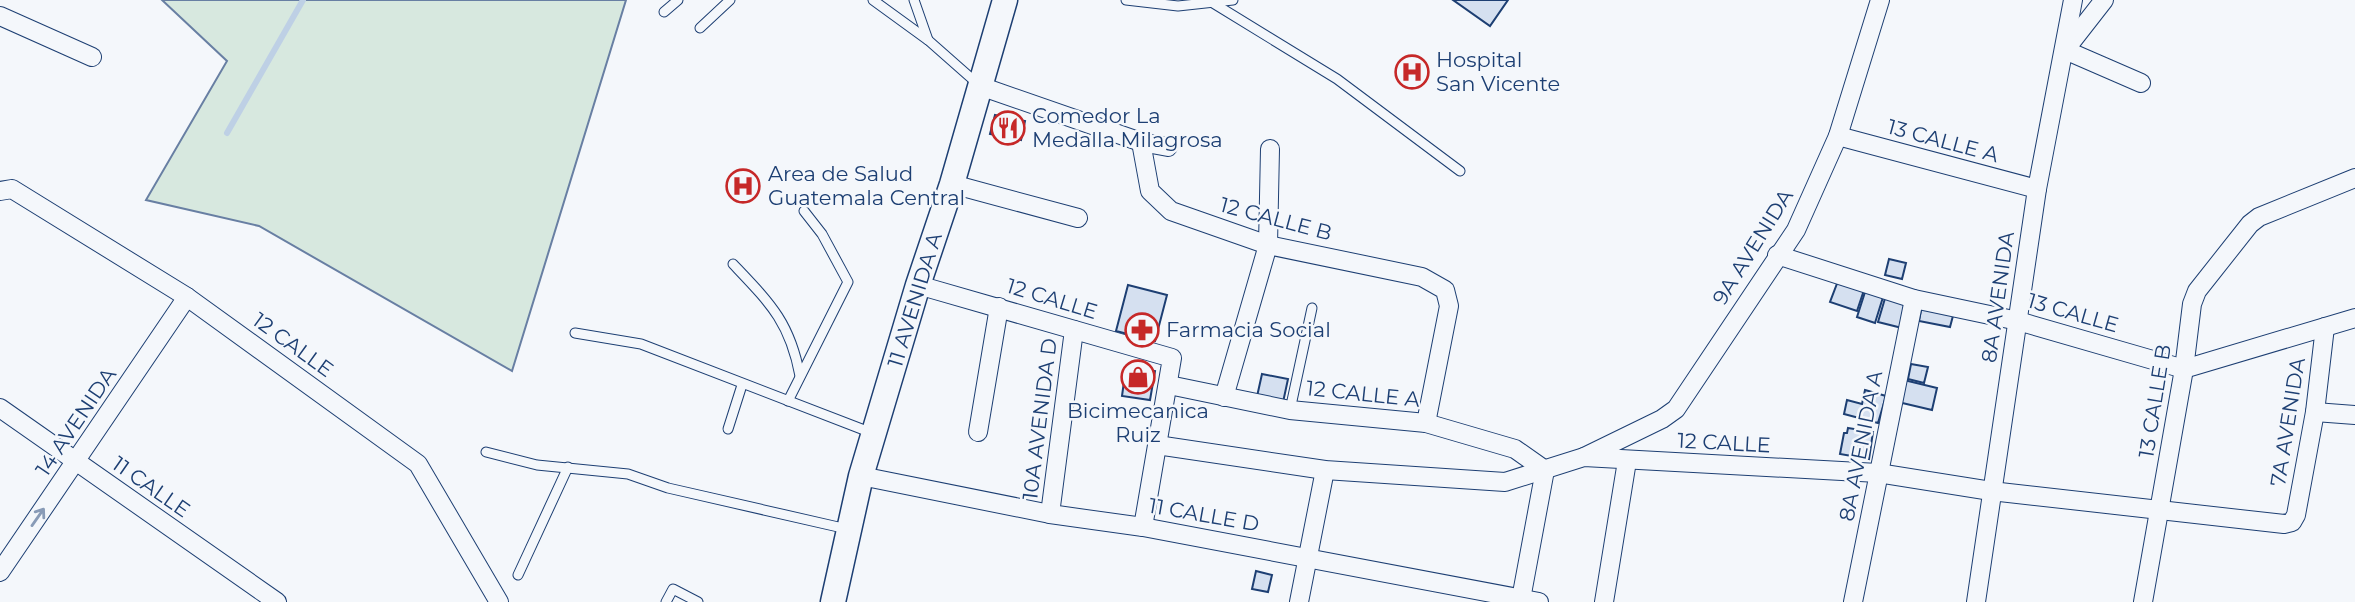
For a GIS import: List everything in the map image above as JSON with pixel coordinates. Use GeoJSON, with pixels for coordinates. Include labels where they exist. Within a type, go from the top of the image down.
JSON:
{"type":"FeatureCollection","features":[{"type":"Feature","properties":{"kind":"street","name":"11 AVENIDA A"},"geometry":{"type":"LineString","coordinates":[[833,602],[861,476],[918,285],[952,184],[1005,0]]}},
{"type":"Feature","properties":{"kind":"street","name":"9A AVENIDA"},"geometry":{"type":"LineString","coordinates":[[1584,457],[1662,419],[1676,409],[1796,230],[1838,136],[1880,0]]}},
{"type":"Feature","properties":{"kind":"street","name":"8A AVENIDA"},"geometry":{"type":"LineString","coordinates":[[1976,602],[2037,189],[2066,50],[2073,0]]}},
{"type":"Feature","properties":{"kind":"street"},"geometry":{"type":"LineString","coordinates":[[2104,0],[2066,50],[2141,83]]}},
{"type":"Feature","properties":{"kind":"street"},"geometry":{"type":"LineString","coordinates":[[0,16],[92,57]]}},
{"type":"Feature","properties":{"kind":"street"},"geometry":{"type":"LineString","coordinates":[[980,86],[1141,142],[1168,147]]}},
{"type":"Feature","properties":{"kind":"street","name":"13 CALLE A"},"geometry":{"type":"LineString","coordinates":[[1838,136],[2037,189]]}},
{"type":"Feature","properties":{"kind":"street","name":"12 CALLE B"},"geometry":{"type":"LineString","coordinates":[[1141,142],[1145,178],[1158,201],[1171,211],[1268,245],[1422,277],[1445,290],[1449,306],[1426,423]]}},
{"type":"Feature","properties":{"kind":"street"},"geometry":{"type":"LineString","coordinates":[[1224,397],[1268,245],[1270,149]]}},
{"type":"Feature","properties":{"kind":"street","name":"13 CALLE B"},"geometry":{"type":"LineString","coordinates":[[2143,602],[2184,369],[2192,304],[2197,292],[2250,225],[2259,218],[2355,178]]}},
{"type":"Feature","properties":{"kind":"street"},"geometry":{"type":"LineString","coordinates":[[952,184],[1078,218]]}},
{"type":"Feature","properties":{"kind":"street","name":"12 CALLE"},"geometry":{"type":"LineString","coordinates":[[0,191],[12,189],[187,297],[418,464],[499,602]]}},
{"type":"Feature","properties":{"kind":"street","name":"13 CALLE"},"geometry":{"type":"LineString","coordinates":[[1777,256],[1914,299],[2018,321],[2184,369]]}},
{"type":"Feature","properties":{"kind":"street","name":"12 CALLE"},"geometry":{"type":"LineString","coordinates":[[918,285],[999,306],[1172,358],[1170,385]]}},
{"type":"Feature","properties":{"kind":"street","name":"14 AVENIDA"},"geometry":{"type":"LineString","coordinates":[[0,572],[77,463],[187,297]]}},
{"type":"Feature","properties":{"kind":"street","name":"8A AVENIDA A"},"geometry":{"type":"LineString","coordinates":[[1853,602],[1914,299]]}},
{"type":"Feature","properties":{"kind":"street"},"geometry":{"type":"LineString","coordinates":[[978,432],[999,306]]}},
{"type":"Feature","properties":{"kind":"street"},"geometry":{"type":"LineString","coordinates":[[2184,369],[2355,318]]}},
{"type":"Feature","properties":{"kind":"street","name":"7A AVENIDA"},"geometry":{"type":"LineString","coordinates":[[2292,522],[2296,515],[2315,412],[2325,327]]}},
{"type":"Feature","properties":{"kind":"street","name":"10A AVENIDA D"},"geometry":{"type":"LineString","coordinates":[[1050,514],[1074,330]]}},
{"type":"Feature","properties":{"kind":"street"},"geometry":{"type":"LineString","coordinates":[[1143,527],[1170,385]]}},
{"type":"Feature","properties":{"kind":"street","name":"12 CALLE A"},"geometry":{"type":"LineString","coordinates":[[1170,385],[1290,410],[1426,423],[1515,449],[1545,470]]}},
{"type":"Feature","properties":{"kind":"street","name":"11 CALLE"},"geometry":{"type":"LineString","coordinates":[[0,408],[277,602]]}},
{"type":"Feature","properties":{"kind":"street"},"geometry":{"type":"LineString","coordinates":[[2315,412],[2355,415]]}},
{"type":"Feature","properties":{"kind":"street","name":"12 CALLE"},"geometry":{"type":"LineString","coordinates":[[1157,445],[1325,470],[1504,482],[1584,457],[1878,473],[1991,491],[2284,524],[2292,522]]}},
{"type":"Feature","properties":{"kind":"street"},"geometry":{"type":"LineString","coordinates":[[1604,602],[1627,461]]}},
{"type":"Feature","properties":{"kind":"street"},"geometry":{"type":"LineString","coordinates":[[1299,602],[1325,470]]}},
{"type":"Feature","properties":{"kind":"street"},"geometry":{"type":"LineString","coordinates":[[1521,599],[1545,470]]}},
{"type":"Feature","properties":{"kind":"street","name":"11 CALLE D"},"geometry":{"type":"LineString","coordinates":[[861,476],[1050,514],[1143,527],[1308,556],[1481,597],[1539,602]]}},
{"type":"Feature","properties":{"kind":"lane"},"geometry":{"type":"LineString","coordinates":[[664,12],[678,0]]}},
{"type":"Feature","properties":{"kind":"lane"},"geometry":{"type":"LineString","coordinates":[[700,27],[730,0]]}},
{"type":"Feature","properties":{"kind":"lane"},"geometry":{"type":"LineString","coordinates":[[873,0],[928,40],[949,62],[980,86]]}},
{"type":"Feature","properties":{"kind":"lane"},"geometry":{"type":"LineString","coordinates":[[914,0],[928,40]]}},
{"type":"Feature","properties":{"kind":"lane"},"geometry":{"type":"LineString","coordinates":[[1126,0],[1178,6],[1233,0]]}},
{"type":"Feature","properties":{"kind":"lane"},"geometry":{"type":"LineString","coordinates":[[1213,3],[1337,79],[1460,171]]}},
{"type":"Feature","properties":{"kind":"lane"},"geometry":{"type":"LineString","coordinates":[[788,401],[848,282],[822,234],[804,211]]}},
{"type":"Feature","properties":{"kind":"lane"},"geometry":{"type":"LineString","coordinates":[[733,264],[779,314],[796,353],[800,376]]}},
{"type":"Feature","properties":{"kind":"lane"},"geometry":{"type":"LineString","coordinates":[[1290,410],[1312,308]]}},
{"type":"Feature","properties":{"kind":"lane"},"geometry":{"type":"LineString","coordinates":[[575,333],[641,344],[742,385],[874,433]]}},
{"type":"Feature","properties":{"kind":"lane"},"geometry":{"type":"LineString","coordinates":[[728,429],[742,385]]}},
{"type":"Feature","properties":{"kind":"lane"},"geometry":{"type":"LineString","coordinates":[[486,452],[537,465],[628,474],[668,488],[849,530]]}},
{"type":"Feature","properties":{"kind":"lane"},"geometry":{"type":"LineString","coordinates":[[518,575],[568,467]]}},
{"type":"Feature","properties":{"kind":"lane"},"geometry":{"type":"LineString","coordinates":[[666,602],[673,589],[698,602]]}},
{"type":"Feature","properties":{"kind":"shaded area"},"geometry":{"type":"Polygon","coordinates":[[[162,0],[626,0],[512,371],[259,226],[146,200],[227,61],[162,0]]]}},
{"type":"Feature","properties":{"kind":"building"},"geometry":{"type":"Polygon","coordinates":[[[1453,0],[1508,0],[1490,26],[1453,0]]]}},
{"type":"Feature","properties":{"kind":"building","name":"Comedor La Medalla Milagrosa"},"geometry":{"type":"Polygon","coordinates":[[[995,115],[1025,121],[1021,140],[990,134],[995,115]]]}},
{"type":"Feature","properties":{"kind":"building"},"geometry":{"type":"Polygon","coordinates":[[[1889,259],[1906,263],[1902,279],[1885,275],[1889,259]]]}},
{"type":"Feature","properties":{"kind":"building"},"geometry":{"type":"Polygon","coordinates":[[[1838,281],[1864,290],[1857,311],[1830,302],[1838,281]]]}},
{"type":"Feature","properties":{"kind":"building"},"geometry":{"type":"Polygon","coordinates":[[[1128,285],[1167,295],[1155,341],[1116,331],[1128,285]]]}},
{"type":"Feature","properties":{"kind":"building"},"geometry":{"type":"Polygon","coordinates":[[[1866,289],[1884,294],[1875,323],[1857,317],[1866,289]]]}},
{"type":"Feature","properties":{"kind":"building"},"geometry":{"type":"Polygon","coordinates":[[[1886,295],[1910,302],[1902,328],[1878,322],[1886,295]]]}},
{"type":"Feature","properties":{"kind":"building"},"geometry":{"type":"Polygon","coordinates":[[[1922,305],[1954,312],[1950,327],[1919,321],[1922,305]]]}},
{"type":"Feature","properties":{"kind":"building"},"geometry":{"type":"Polygon","coordinates":[[[1911,364],[1928,367],[1924,383],[1908,379],[1911,364]]]}},
{"type":"Feature","properties":{"kind":"building"},"geometry":{"type":"Polygon","coordinates":[[[1126,367],[1155,371],[1150,400],[1122,396],[1126,367]]]}},
{"type":"Feature","properties":{"kind":"building"},"geometry":{"type":"Polygon","coordinates":[[[1262,374],[1288,379],[1282,407],[1256,401],[1262,374]]]}},
{"type":"Feature","properties":{"kind":"building"},"geometry":{"type":"Polygon","coordinates":[[[1904,380],[1937,388],[1932,410],[1898,402],[1904,380]]]}},
{"type":"Feature","properties":{"kind":"building"},"geometry":{"type":"Polygon","coordinates":[[[1865,390],[1886,396],[1878,423],[1844,414],[1847,400],[1862,404],[1865,390]]]}},
{"type":"Feature","properties":{"kind":"building"},"geometry":{"type":"Polygon","coordinates":[[[1848,428],[1873,432],[1869,459],[1840,454],[1844,433],[1847,433],[1848,428]]]}},
{"type":"Feature","properties":{"kind":"building"},"geometry":{"type":"Polygon","coordinates":[[[1256,571],[1272,575],[1268,592],[1252,589],[1256,571]]]}},
{"type":"Feature","properties":{"kind":"waterway"},"geometry":{"type":"LineString","coordinates":[[227,133],[303,0]]}},
{"type":"Feature","properties":{"kind":"place","name":"Hospital San Vicente"},"geometry":{"type":"Point","coordinates":[1412,72]}},
{"type":"Feature","properties":{"kind":"place","name":"Comedor La Medalla Milagrosa"},"geometry":{"type":"Point","coordinates":[1008,128]}},
{"type":"Feature","properties":{"kind":"place","name":"Area de Salud Guatemala Central"},"geometry":{"type":"Point","coordinates":[743,186]}},
{"type":"Feature","properties":{"kind":"place","name":"Farmacia Social"},"geometry":{"type":"Point","coordinates":[1142,330]}},
{"type":"Feature","properties":{"kind":"place","name":"Bicimecanica Ruiz"},"geometry":{"type":"Point","coordinates":[1138,377]}}]}
